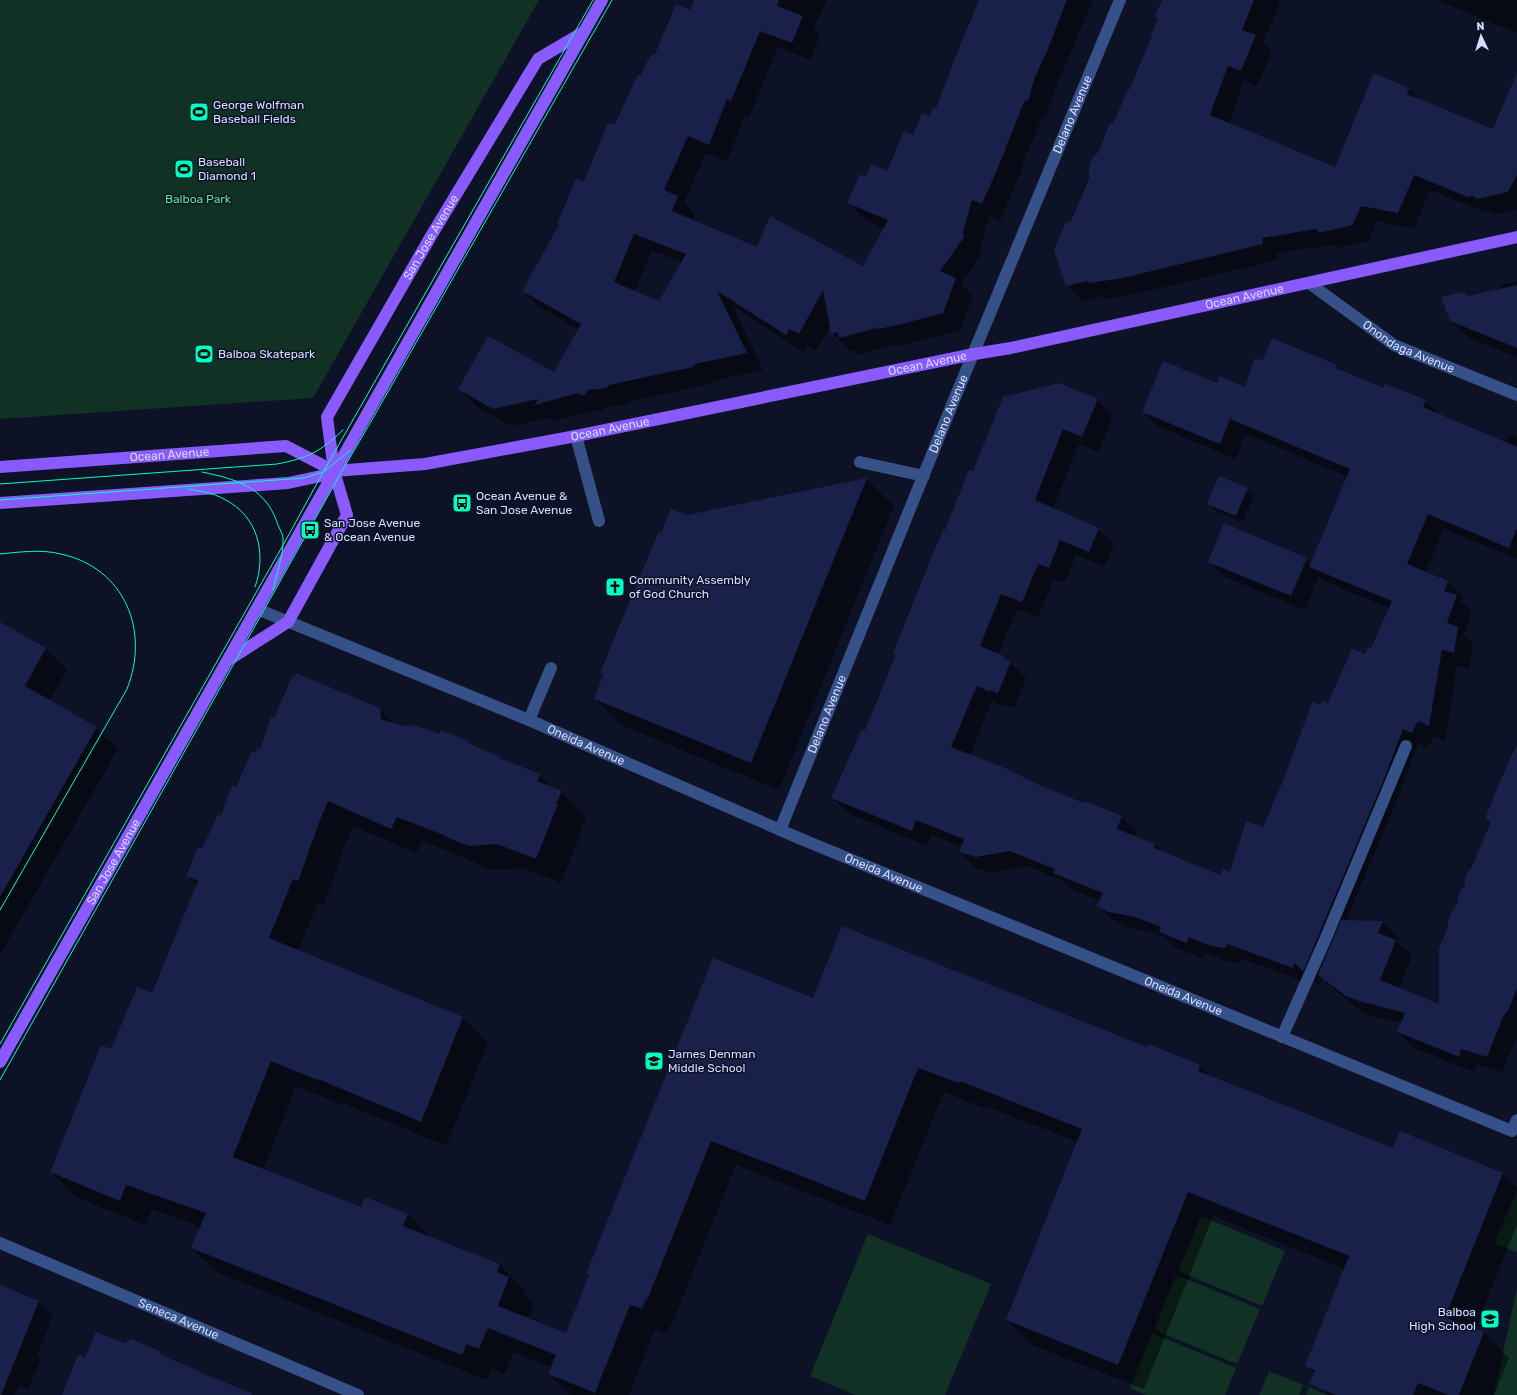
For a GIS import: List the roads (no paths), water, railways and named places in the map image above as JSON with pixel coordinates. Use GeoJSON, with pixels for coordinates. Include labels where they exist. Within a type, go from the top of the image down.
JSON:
{"type":"FeatureCollection","features":[{"type":"Feature","properties":{"kind":"main road","name":"San Jose Avenue"},"geometry":{"type":"LineString","coordinates":[[0,1062],[602,0]]}},
{"type":"Feature","properties":{"kind":"main road","name":"San Jose Avenue"},"geometry":{"type":"LineString","coordinates":[[228,661],[288,622],[347,515],[334,471],[327,417],[431,236],[538,59],[584,32]]}},
{"type":"Feature","properties":{"kind":"main road","name":"Ocean Avenue"},"geometry":{"type":"LineString","coordinates":[[0,503],[288,483],[321,476],[334,471],[425,464],[576,436],[974,354],[1011,348],[1517,237]]}},
{"type":"Feature","properties":{"kind":"main road","name":"Ocean Avenue"},"geometry":{"type":"LineString","coordinates":[[0,467],[286,446],[334,471]]}},
{"type":"Feature","properties":{"kind":"street","name":"Delano Avenue"},"geometry":{"type":"LineString","coordinates":[[780,830],[1120,0]]}},
{"type":"Feature","properties":{"kind":"street","name":"Onondaga Avenue"},"geometry":{"type":"LineString","coordinates":[[1309,283],[1394,345],[1517,395]]}},
{"type":"Feature","properties":{"kind":"street"},"geometry":{"type":"LineString","coordinates":[[576,436],[599,520]]}},
{"type":"Feature","properties":{"kind":"street"},"geometry":{"type":"LineString","coordinates":[[860,462],[924,476]]}},
{"type":"Feature","properties":{"kind":"street","name":"Oneida Avenue"},"geometry":{"type":"LineString","coordinates":[[257,609],[529,720],[780,830],[1512,1132],[1517,1120]]}},
{"type":"Feature","properties":{"kind":"street"},"geometry":{"type":"LineString","coordinates":[[529,720],[551,668]]}},
{"type":"Feature","properties":{"kind":"street"},"geometry":{"type":"LineString","coordinates":[[1282,1037],[1325,940],[1406,746]]}},
{"type":"Feature","properties":{"kind":"street","name":"Seneca Avenue"},"geometry":{"type":"LineString","coordinates":[[0,1242],[358,1395]]}},
{"type":"Feature","properties":{"kind":"tram line"},"geometry":{"type":"LineString","coordinates":[[0,1044],[326,467],[593,0]]}},
{"type":"Feature","properties":{"kind":"tram line"},"geometry":{"type":"LineString","coordinates":[[0,1080],[342,471],[612,0]]}},
{"type":"Feature","properties":{"kind":"tram line"},"geometry":{"type":"LineString","coordinates":[[0,484],[277,464],[313,453],[327,444],[343,430]]}},
{"type":"Feature","properties":{"kind":"tram line"},"geometry":{"type":"LineString","coordinates":[[0,500],[304,478],[323,472],[351,450]]}},
{"type":"Feature","properties":{"kind":"tram line"},"geometry":{"type":"LineString","coordinates":[[202,472],[237,481],[247,486],[256,492],[271,510],[283,537],[281,558],[273,590]]}},
{"type":"Feature","properties":{"kind":"tram line"},"geometry":{"type":"LineString","coordinates":[[188,489],[202,491],[224,499],[236,506],[252,525],[257,537],[260,561],[259,574],[255,587]]}},
{"type":"Feature","properties":{"kind":"tram line"},"geometry":{"type":"LineString","coordinates":[[0,554],[30,551],[53,552],[83,561],[102,573],[116,588],[127,605],[133,624],[135,645],[133,667],[127,689],[0,910]]}},
{"type":"Feature","properties":{"kind":"place","name":"George Wolfman Baseball Fields"},"geometry":{"type":"Point","coordinates":[199,112]}},
{"type":"Feature","properties":{"kind":"place","name":"Baseball Diamond 1"},"geometry":{"type":"Point","coordinates":[184,169]}},
{"type":"Feature","properties":{"kind":"place","name":"Balboa Skatepark"},"geometry":{"type":"Point","coordinates":[204,354]}},
{"type":"Feature","properties":{"kind":"place","name":"Ocean Avenue & San Jose Avenue"},"geometry":{"type":"Point","coordinates":[462,503]}},
{"type":"Feature","properties":{"kind":"place","name":"San Jose Avenue & Ocean Avenue"},"geometry":{"type":"Point","coordinates":[310,530]}},
{"type":"Feature","properties":{"kind":"place","name":"Community Assembly of God Church"},"geometry":{"type":"Point","coordinates":[615,587]}},
{"type":"Feature","properties":{"kind":"place","name":"James Denman Middle School"},"geometry":{"type":"Point","coordinates":[654,1061]}},
{"type":"Feature","properties":{"kind":"place","name":"Balboa High School"},"geometry":{"type":"Point","coordinates":[1490,1319]}},
{"type":"Feature","properties":{"kind":"park label","name":"Balboa Park"},"geometry":{"type":"Point","coordinates":[198,199]}}]}
